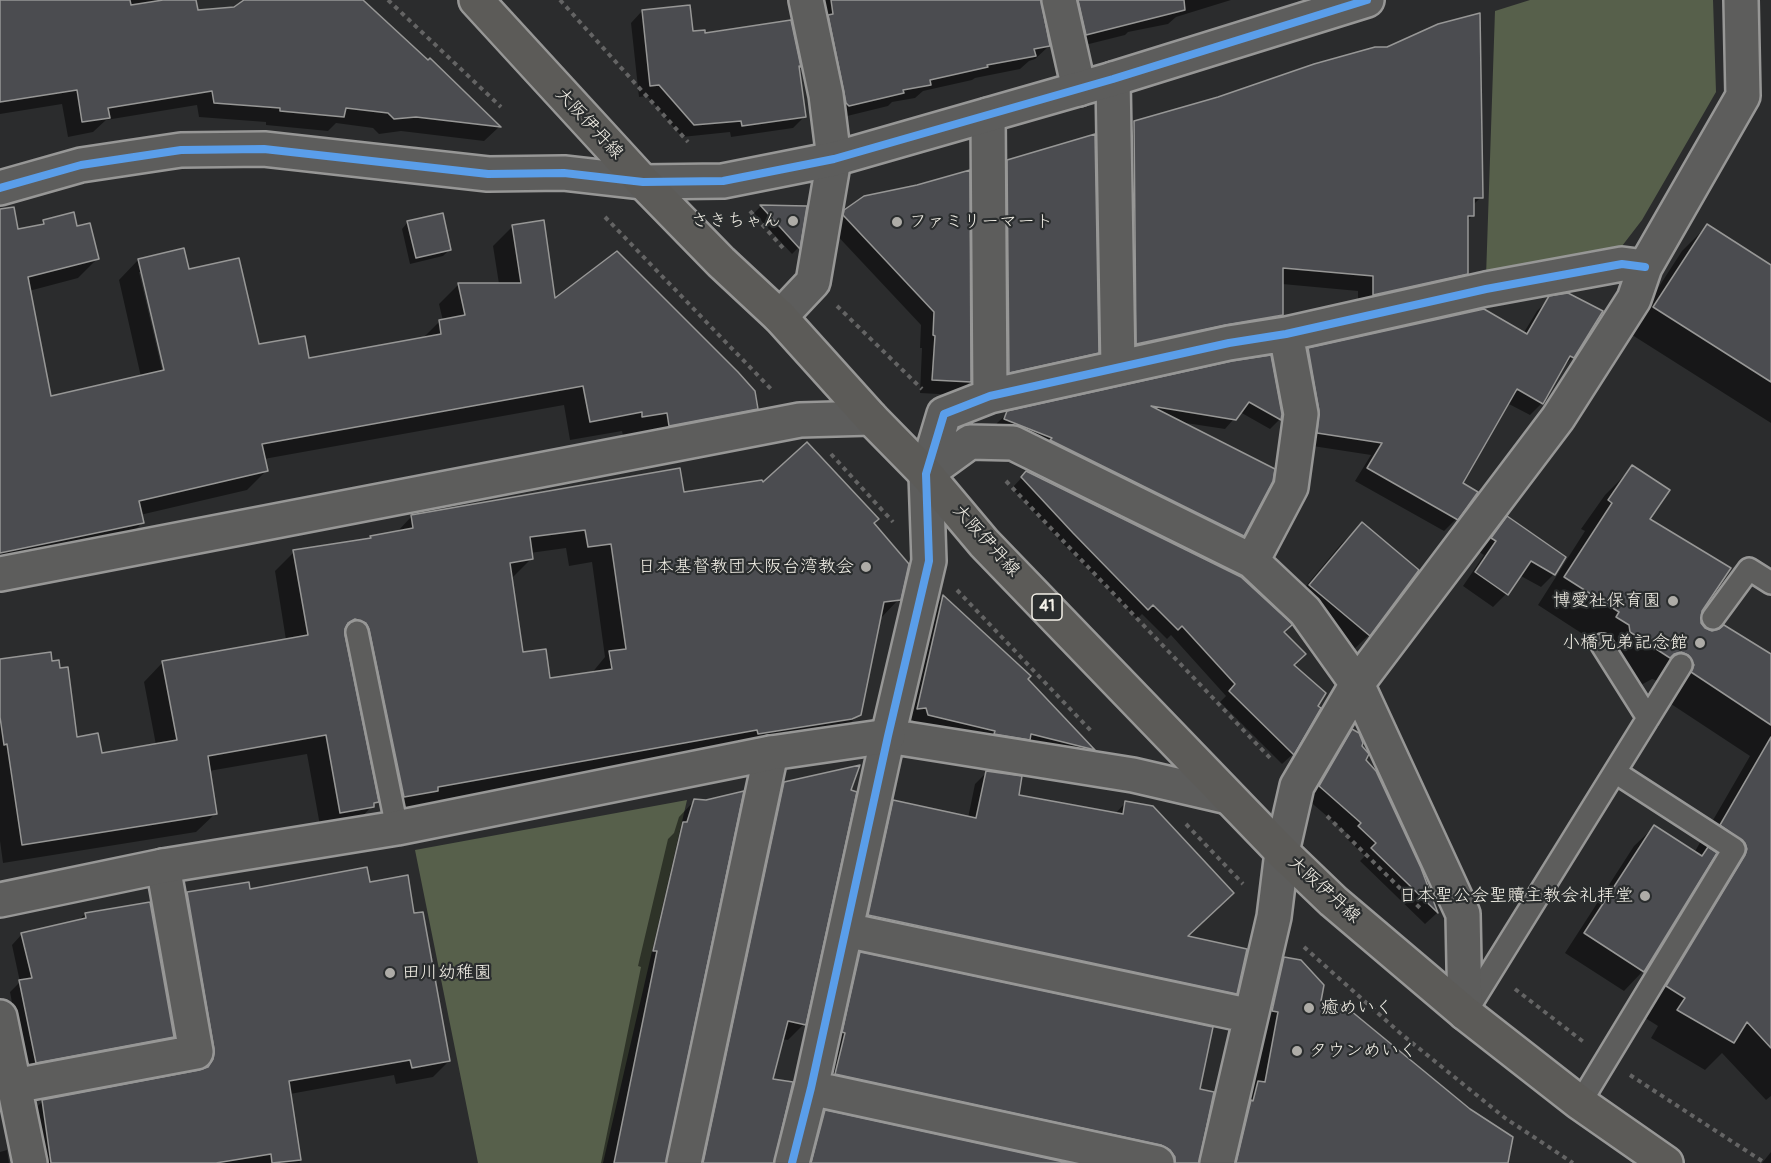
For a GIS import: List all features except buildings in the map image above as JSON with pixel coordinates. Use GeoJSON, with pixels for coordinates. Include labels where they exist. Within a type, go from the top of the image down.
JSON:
{"type":"FeatureCollection","features":[{"type":"Feature","properties":{"kind":"main road","name":"大阪伊丹線"},"geometry":{"type":"LineString","coordinates":[[476,0],[643,182],[721,262],[780,317],[926,474],[984,543],[1282,852],[1333,901],[1465,1013],[1580,1103],[1666,1163]]}},
{"type":"Feature","properties":{"kind":"street"},"geometry":{"type":"LineString","coordinates":[[780,317],[813,282],[834,159],[826,95],[806,0]]}},
{"type":"Feature","properties":{"kind":"street"},"geometry":{"type":"LineString","coordinates":[[1059,0],[1079,89]]}},
{"type":"Feature","properties":{"kind":"street"},"geometry":{"type":"LineString","coordinates":[[0,188],[81,165],[181,150],[264,149],[488,174],[564,173],[643,182],[723,181],[834,159],[1113,79],[1367,0]]}},
{"type":"Feature","properties":{"kind":"street"},"geometry":{"type":"LineString","coordinates":[[1216,1163],[1274,917],[1282,852],[1297,786],[1357,684],[1558,418],[1634,299],[1645,267],[1743,96],[1741,0]]}},
{"type":"Feature","properties":{"kind":"street"},"geometry":{"type":"LineString","coordinates":[[1113,79],[1118,367]]}},
{"type":"Feature","properties":{"kind":"street"},"geometry":{"type":"LineString","coordinates":[[988,115],[990,396]]}},
{"type":"Feature","properties":{"kind":"street"},"geometry":{"type":"LineString","coordinates":[[792,1163],[811,1088],[929,561],[926,474],[944,414],[990,396],[1229,343],[1286,334],[1486,289],[1622,264],[1645,267]]}},
{"type":"Feature","properties":{"kind":"street"},"geometry":{"type":"LineString","coordinates":[[1252,561],[1291,487],[1301,414],[1286,334]]}},
{"type":"Feature","properties":{"kind":"street"},"geometry":{"type":"LineString","coordinates":[[0,574],[800,420],[872,418]]}},
{"type":"Feature","properties":{"kind":"street"},"geometry":{"type":"LineString","coordinates":[[926,474],[970,442],[1013,443],[1252,561],[1305,611],[1357,684],[1463,914],[1466,951],[1465,1013]]}},
{"type":"Feature","properties":{"kind":"street"},"geometry":{"type":"LineString","coordinates":[[0,900],[163,866],[397,828],[771,753],[888,736],[1132,775],[1228,797]]}},
{"type":"Feature","properties":{"kind":"street"},"geometry":{"type":"LineString","coordinates":[[684,1163],[771,753]]}},
{"type":"Feature","properties":{"kind":"street"},"geometry":{"type":"LineString","coordinates":[[14,1086],[196,1052],[163,866]]}},
{"type":"Feature","properties":{"kind":"street"},"geometry":{"type":"LineString","coordinates":[[846,930],[1251,1016]]}},
{"type":"Feature","properties":{"kind":"street"},"geometry":{"type":"LineString","coordinates":[[0,1017],[30,1163]]}},
{"type":"Feature","properties":{"kind":"street"},"geometry":{"type":"LineString","coordinates":[[811,1088],[1157,1163]]}},
{"type":"Feature","properties":{"kind":"lane"},"geometry":{"type":"LineString","coordinates":[[1713,618],[1749,569],[1771,583]]}},
{"type":"Feature","properties":{"kind":"lane"},"geometry":{"type":"LineString","coordinates":[[357,632],[397,828]]}},
{"type":"Feature","properties":{"kind":"lane"},"geometry":{"type":"LineString","coordinates":[[1602,645],[1648,718]]}},
{"type":"Feature","properties":{"kind":"lane"},"geometry":{"type":"LineString","coordinates":[[1465,1013],[1681,665]]}},
{"type":"Feature","properties":{"kind":"lane"},"geometry":{"type":"LineString","coordinates":[[1580,1103],[1734,849],[1615,772]]}},
{"type":"Feature","properties":{"kind":"path"},"geometry":{"type":"LineString","coordinates":[[388,0],[501,108]]}},
{"type":"Feature","properties":{"kind":"path"},"geometry":{"type":"LineString","coordinates":[[560,0],[688,142]]}},
{"type":"Feature","properties":{"kind":"path"},"geometry":{"type":"LineString","coordinates":[[1002,477],[1279,767]]}},
{"type":"Feature","properties":{"kind":"path"},"geometry":{"type":"LineString","coordinates":[[1324,813],[1426,913]]}},
{"type":"Feature","properties":{"kind":"path"},"geometry":{"type":"LineString","coordinates":[[1297,941],[1400,1033],[1505,1118],[1573,1163]]}},
{"type":"Feature","properties":{"kind":"path"},"geometry":{"type":"LineString","coordinates":[[1491,970],[1606,1060],[1765,1163]]}},
{"type":"Feature","properties":{"kind":"green space"},"geometry":{"type":"Polygon","coordinates":[[[1530,0],[1713,0],[1716,92],[1642,220],[1622,246],[1486,277],[1495,11],[1530,0]]]}},
{"type":"Feature","properties":{"kind":"green space"},"geometry":{"type":"Polygon","coordinates":[[[687,800],[603,1163],[478,1163],[415,850],[687,800]]]}},
{"type":"Feature","properties":{"kind":"cycle path"},"geometry":{"type":"LineString","coordinates":[[0,188],[81,165],[181,150],[264,149],[488,174],[564,173],[643,182],[723,181],[834,159],[1113,79],[1367,0]]}},
{"type":"Feature","properties":{"kind":"cycle path"},"geometry":{"type":"LineString","coordinates":[[792,1163],[811,1088],[929,561],[926,474],[944,414],[990,396],[1229,343],[1286,334],[1486,289],[1622,264],[1645,267]]}},
{"type":"Feature","properties":{"kind":"place","name":"さきちゃん"},"geometry":{"type":"Point","coordinates":[793,221]}},
{"type":"Feature","properties":{"kind":"place","name":"ファミリーマート"},"geometry":{"type":"Point","coordinates":[897,222]}},
{"type":"Feature","properties":{"kind":"place","name":"日本基督教団大阪台湾教会"},"geometry":{"type":"Point","coordinates":[866,567]}},
{"type":"Feature","properties":{"kind":"place","name":"博愛社保育園"},"geometry":{"type":"Point","coordinates":[1673,601]}},
{"type":"Feature","properties":{"kind":"place","name":"小橋兄弟記念館"},"geometry":{"type":"Point","coordinates":[1700,643]}},
{"type":"Feature","properties":{"kind":"place","name":"日本聖公会聖贖主教会礼拝堂"},"geometry":{"type":"Point","coordinates":[1645,896]}},
{"type":"Feature","properties":{"kind":"place","name":"田川幼稚園"},"geometry":{"type":"Point","coordinates":[390,973]}},
{"type":"Feature","properties":{"kind":"place","name":"癒めいく"},"geometry":{"type":"Point","coordinates":[1309,1008]}},
{"type":"Feature","properties":{"kind":"place","name":"タウンめいく"},"geometry":{"type":"Point","coordinates":[1297,1051]}}]}
